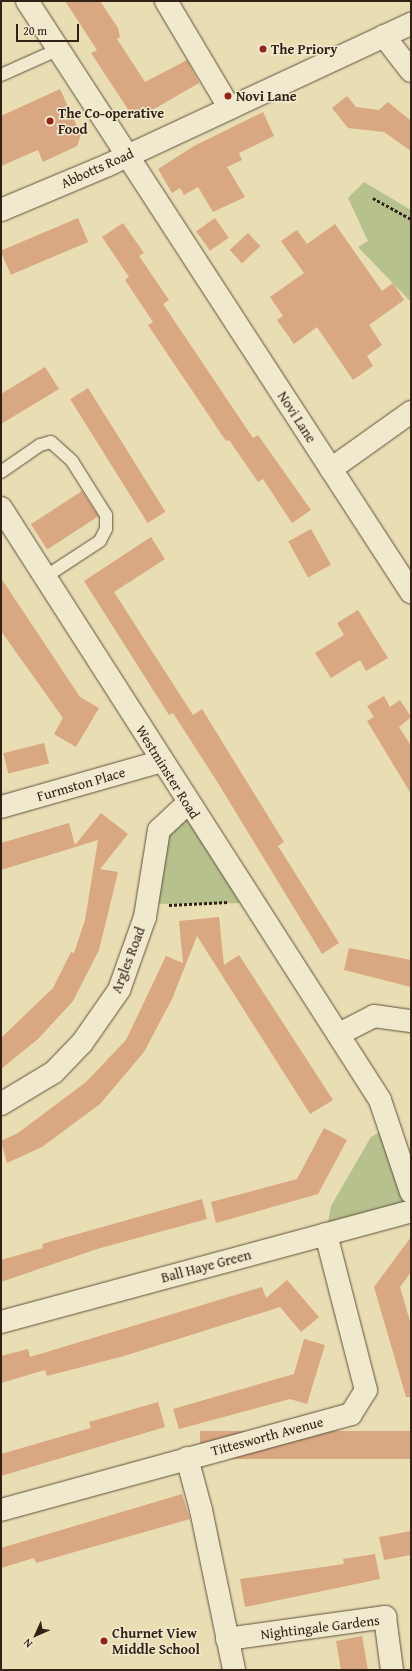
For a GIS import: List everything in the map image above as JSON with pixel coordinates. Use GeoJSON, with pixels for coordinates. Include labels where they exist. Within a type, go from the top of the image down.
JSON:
{"type":"FeatureCollection","features":[{"type":"Feature","properties":{"kind":"street","name":"Novi Lane"},"geometry":{"type":"LineString","coordinates":[[28,1],[126,155],[411,592]]}},
{"type":"Feature","properties":{"kind":"street"},"geometry":{"type":"LineString","coordinates":[[166,1],[229,107]]}},
{"type":"Feature","properties":{"kind":"street","name":"Abbotts Road"},"geometry":{"type":"LineString","coordinates":[[1,210],[126,155],[411,24]]}},
{"type":"Feature","properties":{"kind":"street"},"geometry":{"type":"LineString","coordinates":[[384,36],[411,71]]}},
{"type":"Feature","properties":{"kind":"street"},"geometry":{"type":"LineString","coordinates":[[331,469],[411,412]]}},
{"type":"Feature","properties":{"kind":"street","name":"Westminster Road"},"geometry":{"type":"LineString","coordinates":[[1,508],[252,903],[339,1034],[380,1100],[411,1192]]}},
{"type":"Feature","properties":{"kind":"street","name":"Furmston Place"},"geometry":{"type":"LineString","coordinates":[[1,807],[162,761]]}},
{"type":"Feature","properties":{"kind":"street","name":"Argles Road"},"geometry":{"type":"LineString","coordinates":[[1,1104],[54,1072],[82,1044],[119,990],[147,904],[159,830],[188,803]]}},
{"type":"Feature","properties":{"kind":"street"},"geometry":{"type":"LineString","coordinates":[[339,1034],[374,1016],[411,1021]]}},
{"type":"Feature","properties":{"kind":"street","name":"Ball Haye Green"},"geometry":{"type":"LineString","coordinates":[[1,1322],[411,1211]]}},
{"type":"Feature","properties":{"kind":"street","name":"Tittesworth Avenue"},"geometry":{"type":"LineString","coordinates":[[1,1510],[351,1414],[360,1404],[366,1390],[326,1234]]}},
{"type":"Feature","properties":{"kind":"street"},"geometry":{"type":"LineString","coordinates":[[187,1458],[202,1510],[234,1670]]}},
{"type":"Feature","properties":{"kind":"street","name":"Nightingale Gardens"},"geometry":{"type":"LineString","coordinates":[[227,1639],[385,1617],[392,1670]]}},
{"type":"Feature","properties":{"kind":"lane"},"geometry":{"type":"LineString","coordinates":[[1,75],[59,49]]}},
{"type":"Feature","properties":{"kind":"lane"},"geometry":{"type":"LineString","coordinates":[[1,472],[40,445],[51,442],[72,461],[106,515],[106,529],[100,541],[45,577]]}},
{"type":"Feature","properties":{"kind":"path"},"geometry":{"type":"LineString","coordinates":[[373,198],[411,219]]}},
{"type":"Feature","properties":{"kind":"path"},"geometry":{"type":"LineString","coordinates":[[147,904],[252,903]]}},
{"type":"Feature","properties":{"kind":"green space"},"geometry":{"type":"Polygon","coordinates":[[[364,182],[411,210],[411,302],[358,247],[368,241],[348,198],[364,182]]]}},
{"type":"Feature","properties":{"kind":"green space"},"geometry":{"type":"Polygon","coordinates":[[[188,803],[252,903],[147,904],[152,856],[188,803]]]}},
{"type":"Feature","properties":{"kind":"green space"},"geometry":{"type":"Polygon","coordinates":[[[389,1127],[411,1211],[326,1234],[331,1206],[371,1137],[389,1127]]]}},
{"type":"Feature","properties":{"kind":"building"},"geometry":{"type":"Polygon","coordinates":[[[65,1],[100,1],[118,28],[120,37],[117,39],[145,82],[187,60],[199,83],[135,120],[91,53],[97,50],[65,1]]]}},
{"type":"Feature","properties":{"kind":"building","name":"The Co-operative Food"},"geometry":{"type":"Polygon","coordinates":[[[60,89],[81,135],[77,146],[43,162],[38,150],[1,166],[1,116],[60,89]]]}},
{"type":"Feature","properties":{"kind":"building"},"geometry":{"type":"Polygon","coordinates":[[[347,96],[356,107],[379,110],[388,102],[411,121],[411,151],[384,132],[348,128],[332,108],[347,96]]]}},
{"type":"Feature","properties":{"kind":"building"},"geometry":{"type":"Polygon","coordinates":[[[263,112],[274,136],[239,153],[242,160],[227,167],[245,197],[213,212],[198,187],[184,195],[180,188],[172,193],[158,169],[194,146],[263,112]]]}},
{"type":"Feature","properties":{"kind":"building"},"geometry":{"type":"Polygon","coordinates":[[[78,218],[88,242],[11,275],[1,251],[78,218]]]}},
{"type":"Feature","properties":{"kind":"building"},"geometry":{"type":"Polygon","coordinates":[[[215,218],[229,238],[210,251],[196,231],[215,218]]]}},
{"type":"Feature","properties":{"kind":"building"},"geometry":{"type":"Polygon","coordinates":[[[123,223],[144,253],[139,256],[169,300],[163,304],[253,438],[258,435],[311,510],[292,523],[263,479],[258,482],[229,440],[226,441],[148,325],[153,322],[125,280],[129,277],[102,237],[123,223]]]}},
{"type":"Feature","properties":{"kind":"building"},"geometry":{"type":"Polygon","coordinates":[[[335,224],[382,291],[393,283],[404,300],[369,325],[382,345],[367,356],[373,366],[353,380],[317,327],[294,344],[277,320],[283,316],[270,297],[304,273],[281,241],[297,230],[307,244],[335,224]]]}},
{"type":"Feature","properties":{"kind":"building"},"geometry":{"type":"Polygon","coordinates":[[[248,233],[260,246],[242,263],[230,250],[248,233]]]}},
{"type":"Feature","properties":{"kind":"building"},"geometry":{"type":"Polygon","coordinates":[[[45,367],[59,389],[1,424],[1,394],[45,367]]]}},
{"type":"Feature","properties":{"kind":"building"},"geometry":{"type":"Polygon","coordinates":[[[88,388],[165,512],[148,523],[70,399],[88,388]]]}},
{"type":"Feature","properties":{"kind":"building"},"geometry":{"type":"Polygon","coordinates":[[[82,491],[98,516],[47,549],[31,524],[82,491]]]}},
{"type":"Feature","properties":{"kind":"building"},"geometry":{"type":"Polygon","coordinates":[[[311,529],[331,565],[308,577],[288,542],[311,529]]]}},
{"type":"Feature","properties":{"kind":"building"},"geometry":{"type":"Polygon","coordinates":[[[151,537],[165,559],[114,592],[193,715],[202,709],[284,842],[278,846],[339,943],[322,954],[218,783],[173,713],[169,715],[84,581],[151,537]]]}},
{"type":"Feature","properties":{"kind":"building"},"geometry":{"type":"Polygon","coordinates":[[[1,578],[80,697],[99,708],[76,747],[54,734],[63,718],[1,631],[1,578]]]}},
{"type":"Feature","properties":{"kind":"building"},"geometry":{"type":"Polygon","coordinates":[[[358,610],[388,658],[366,671],[360,660],[331,678],[315,653],[344,635],[337,623],[358,610]]]}},
{"type":"Feature","properties":{"kind":"building"},"geometry":{"type":"Polygon","coordinates":[[[384,696],[390,707],[400,700],[411,717],[399,727],[411,746],[411,794],[367,721],[374,717],[367,706],[384,696]]]}},
{"type":"Feature","properties":{"kind":"building"},"geometry":{"type":"Polygon","coordinates":[[[44,743],[49,763],[8,774],[3,753],[44,743]]]}},
{"type":"Feature","properties":{"kind":"building"},"geometry":{"type":"Polygon","coordinates":[[[101,813],[128,834],[100,869],[118,872],[99,950],[73,1001],[38,1039],[1,1069],[1,1038],[53,988],[71,952],[74,953],[85,920],[98,840],[1,870],[1,843],[69,823],[75,845],[101,813]]]}},
{"type":"Feature","properties":{"kind":"building"},"geometry":{"type":"Polygon","coordinates":[[[219,917],[224,965],[239,955],[333,1100],[310,1114],[197,936],[172,999],[144,1052],[100,1104],[42,1147],[7,1163],[1,1141],[18,1133],[86,1082],[126,1040],[166,956],[183,963],[179,921],[219,917]]]}},
{"type":"Feature","properties":{"kind":"building"},"geometry":{"type":"Polygon","coordinates":[[[349,948],[411,960],[411,987],[344,970],[349,948]]]}},
{"type":"Feature","properties":{"kind":"building"},"geometry":{"type":"Polygon","coordinates":[[[324,1128],[347,1140],[318,1194],[216,1223],[211,1202],[297,1179],[324,1128]]]}},
{"type":"Feature","properties":{"kind":"building"},"geometry":{"type":"Polygon","coordinates":[[[202,1199],[207,1219],[97,1249],[1,1282],[1,1260],[43,1248],[42,1244],[202,1199]]]}},
{"type":"Feature","properties":{"kind":"building"},"geometry":{"type":"Polygon","coordinates":[[[411,1237],[411,1272],[400,1287],[411,1325],[411,1397],[406,1397],[374,1287],[411,1237]]]}},
{"type":"Feature","properties":{"kind":"building"},"geometry":{"type":"Polygon","coordinates":[[[287,1280],[319,1317],[301,1332],[280,1307],[124,1356],[47,1376],[45,1370],[1,1383],[1,1356],[28,1349],[30,1357],[262,1287],[266,1298],[287,1280]]]}},
{"type":"Feature","properties":{"kind":"building"},"geometry":{"type":"Polygon","coordinates":[[[304,1339],[325,1345],[307,1404],[290,1399],[179,1429],[173,1409],[294,1374],[304,1339]]]}},
{"type":"Feature","properties":{"kind":"building"},"geometry":{"type":"Polygon","coordinates":[[[158,1402],[165,1427],[1,1476],[1,1454],[91,1428],[89,1422],[158,1402]]]}},
{"type":"Feature","properties":{"kind":"building"},"geometry":{"type":"Polygon","coordinates":[[[200,1431],[411,1431],[411,1459],[200,1459],[200,1431]]]}},
{"type":"Feature","properties":{"kind":"building"},"geometry":{"type":"Polygon","coordinates":[[[182,1494],[190,1519],[36,1563],[34,1558],[1,1568],[1,1548],[182,1494]]]}},
{"type":"Feature","properties":{"kind":"building"},"geometry":{"type":"Polygon","coordinates":[[[411,1531],[411,1555],[384,1560],[379,1537],[411,1531]]]}},
{"type":"Feature","properties":{"kind":"building"},"geometry":{"type":"Polygon","coordinates":[[[375,1554],[380,1579],[245,1607],[240,1579],[344,1564],[343,1559],[375,1554]]]}},
{"type":"Feature","properties":{"kind":"building"},"geometry":{"type":"Polygon","coordinates":[[[362,1636],[368,1670],[341,1670],[336,1641],[362,1636]]]}},
{"type":"Feature","properties":{"kind":"place","name":"The Priory"},"geometry":{"type":"Point","coordinates":[263,49]}},
{"type":"Feature","properties":{"kind":"place","name":"Novi Lane"},"geometry":{"type":"Point","coordinates":[228,96]}},
{"type":"Feature","properties":{"kind":"place","name":"The Co-operative Food"},"geometry":{"type":"Point","coordinates":[50,121]}},
{"type":"Feature","properties":{"kind":"place","name":"Churnet View Middle School"},"geometry":{"type":"Point","coordinates":[104,1641]}}]}
